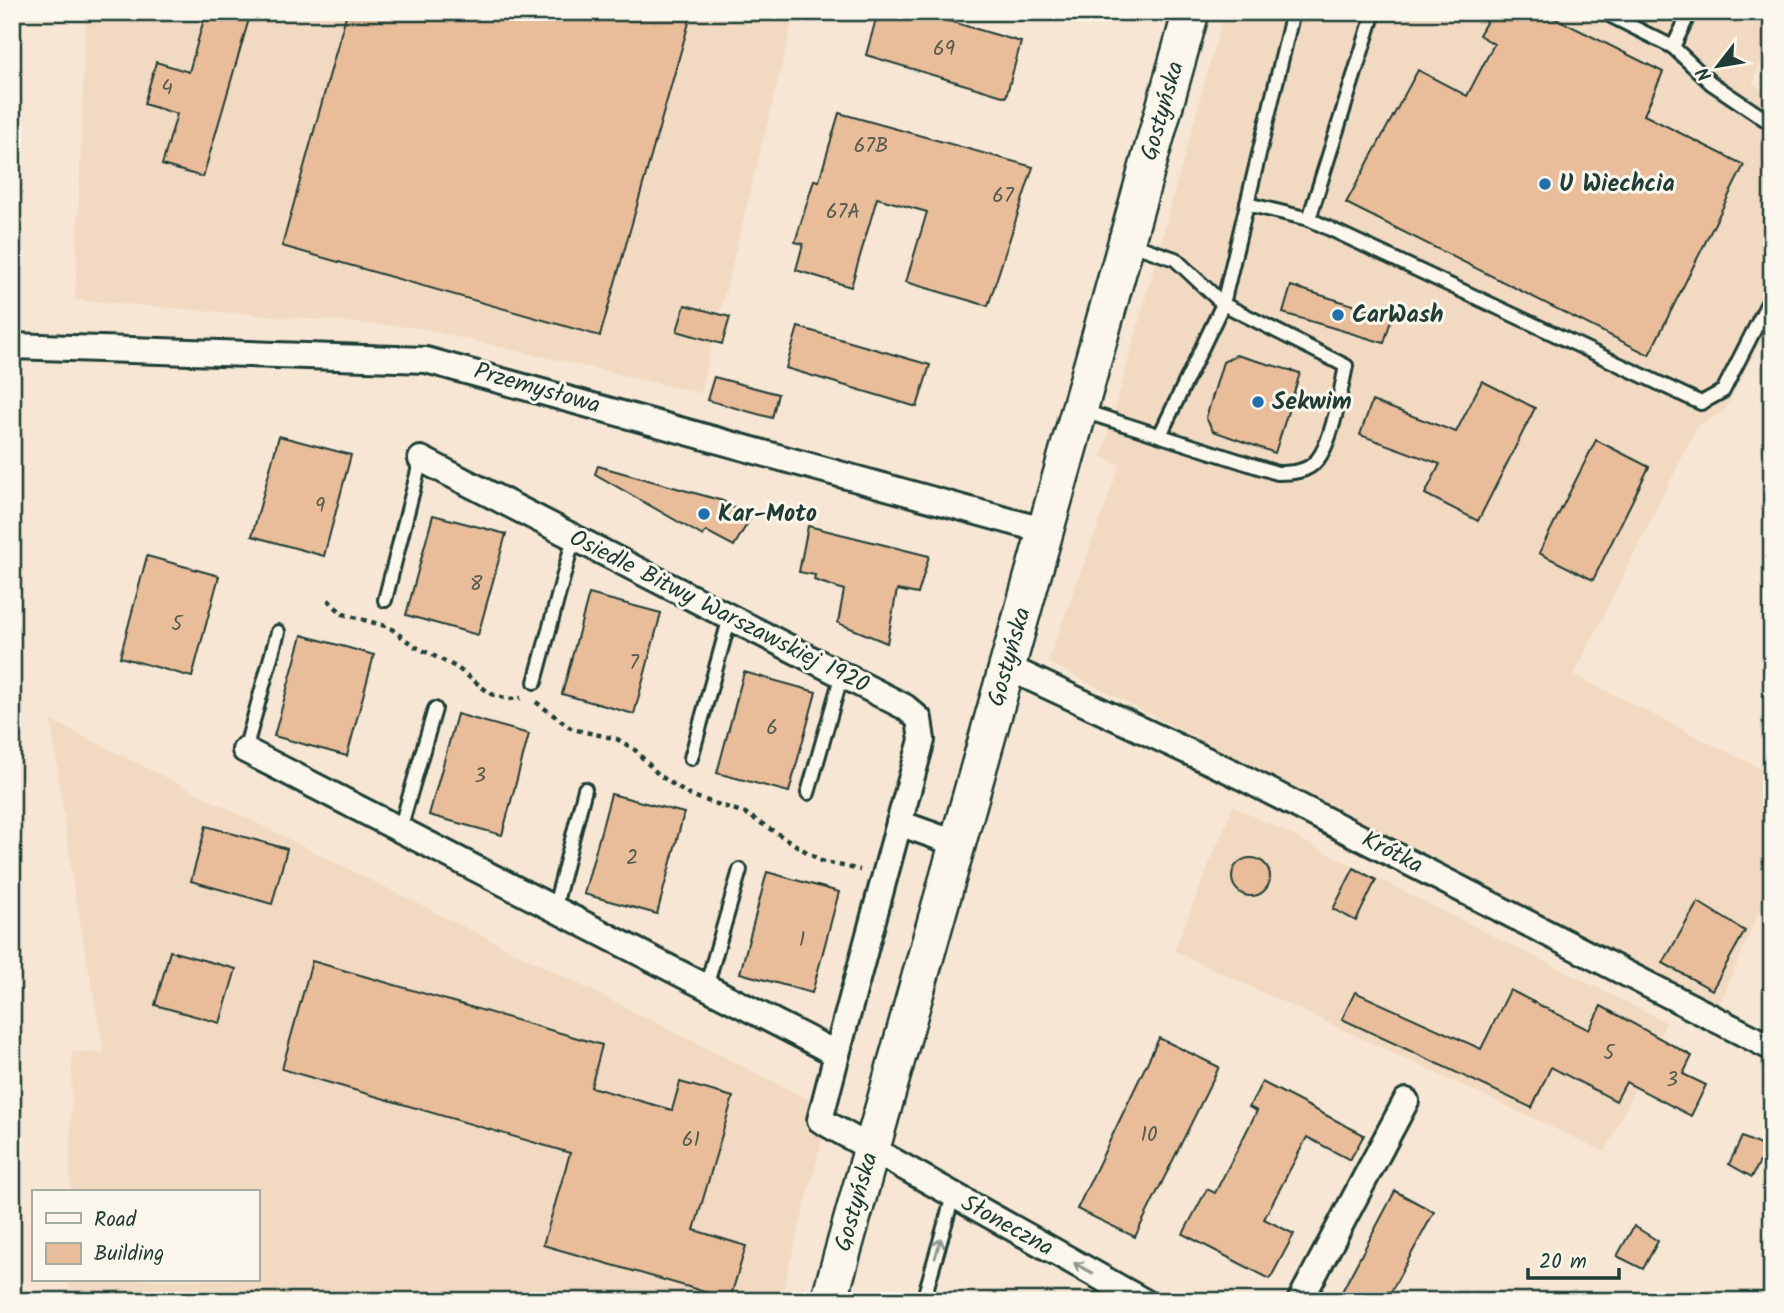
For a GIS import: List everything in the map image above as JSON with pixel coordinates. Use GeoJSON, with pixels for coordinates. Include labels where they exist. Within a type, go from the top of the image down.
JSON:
{"type":"FeatureCollection","features":[{"type":"Feature","properties":{"kind":"main road","name":"Gostyńska"},"geometry":{"type":"LineString","coordinates":[[830,1301],[1191,12]]}},
{"type":"Feature","properties":{"kind":"street","name":"Przemysłowa"},"geometry":{"type":"LineString","coordinates":[[12,346],[426,360],[1046,531]]}},
{"type":"Feature","properties":{"kind":"street","name":"Osiedle Bitwy Warszawskiej 1920"},"geometry":{"type":"LineString","coordinates":[[421,459],[842,674],[905,707],[919,719],[922,740],[820,1120],[871,1151]]}},
{"type":"Feature","properties":{"kind":"street","name":"Krótka"},"geometry":{"type":"LineString","coordinates":[[1007,667],[1232,772],[1772,1048]]}},
{"type":"Feature","properties":{"kind":"street"},"geometry":{"type":"LineString","coordinates":[[244,750],[836,1055]]}},
{"type":"Feature","properties":{"kind":"street"},"geometry":{"type":"LineString","coordinates":[[899,823],[958,844]]}},
{"type":"Feature","properties":{"kind":"street"},"geometry":{"type":"LineString","coordinates":[[1300,1301],[1405,1101]]}},
{"type":"Feature","properties":{"kind":"street","name":"Słoneczna"},"geometry":{"type":"LineString","coordinates":[[871,1151],[1143,1301]]}},
{"type":"Feature","properties":{"kind":"lane"},"geometry":{"type":"LineString","coordinates":[[1160,435],[1223,304],[1293,12]]}},
{"type":"Feature","properties":{"kind":"lane"},"geometry":{"type":"LineString","coordinates":[[1309,219],[1374,12]]}},
{"type":"Feature","properties":{"kind":"lane"},"geometry":{"type":"LineString","coordinates":[[1602,12],[1673,47],[1711,83],[1772,124]]}},
{"type":"Feature","properties":{"kind":"lane"},"geometry":{"type":"LineString","coordinates":[[1673,47],[1689,12]]}},
{"type":"Feature","properties":{"kind":"lane"},"geometry":{"type":"LineString","coordinates":[[1247,204],[1309,219],[1702,403],[1723,391],[1772,295]]}},
{"type":"Feature","properties":{"kind":"lane"},"geometry":{"type":"LineString","coordinates":[[1080,410],[1277,473],[1296,473],[1317,461],[1334,419],[1346,366],[1223,304],[1175,259],[1127,243]]}},
{"type":"Feature","properties":{"kind":"lane"},"geometry":{"type":"LineString","coordinates":[[384,600],[421,459]]}},
{"type":"Feature","properties":{"kind":"lane"},"geometry":{"type":"LineString","coordinates":[[535,682],[573,537]]}},
{"type":"Feature","properties":{"kind":"lane"},"geometry":{"type":"LineString","coordinates":[[691,758],[730,617]]}},
{"type":"Feature","properties":{"kind":"lane"},"geometry":{"type":"LineString","coordinates":[[244,750],[278,632]]}},
{"type":"Feature","properties":{"kind":"lane"},"geometry":{"type":"LineString","coordinates":[[808,793],[842,674]]}},
{"type":"Feature","properties":{"kind":"lane"},"geometry":{"type":"LineString","coordinates":[[400,829],[435,709]]}},
{"type":"Feature","properties":{"kind":"lane"},"geometry":{"type":"LineString","coordinates":[[554,910],[585,789]]}},
{"type":"Feature","properties":{"kind":"lane"},"geometry":{"type":"LineString","coordinates":[[706,987],[740,870]]}},
{"type":"Feature","properties":{"kind":"lane"},"geometry":{"type":"LineString","coordinates":[[923,1301],[953,1196]]}},
{"type":"Feature","properties":{"kind":"path"},"geometry":{"type":"LineString","coordinates":[[328,600],[343,614],[389,627],[414,646],[457,667],[491,694],[535,702],[572,729],[617,739],[634,749],[672,785],[689,795],[745,813],[821,861],[885,877]]}},
{"type":"Feature","properties":{"kind":"shaded area"},"geometry":{"type":"Polygon","coordinates":[[[86,12],[795,12],[700,393],[419,328],[75,300],[86,12]]]}},
{"type":"Feature","properties":{"kind":"shaded area"},"geometry":{"type":"Polygon","coordinates":[[[1224,12],[1772,12],[1772,26],[1753,84],[1772,96],[1772,320],[1724,411],[1697,427],[1574,675],[1772,774],[1772,881],[1719,1006],[1048,662],[1120,465],[1102,456],[1224,12]]]}},
{"type":"Feature","properties":{"kind":"shaded area"},"geometry":{"type":"Polygon","coordinates":[[[51,720],[830,1110],[780,1301],[69,1301],[69,1282],[259,1282],[259,1190],[70,1190],[72,1052],[104,1053],[74,889],[51,720]]]}},
{"type":"Feature","properties":{"kind":"shaded area"},"geometry":{"type":"Polygon","coordinates":[[[1233,806],[1666,1022],[1605,1152],[1174,951],[1233,806]]]}},
{"type":"Feature","properties":{"kind":"building"},"geometry":{"type":"Polygon","coordinates":[[[206,12],[251,12],[203,177],[162,165],[177,114],[144,104],[156,62],[189,72],[206,12]]]}},
{"type":"Feature","properties":{"kind":"building"},"geometry":{"type":"Polygon","coordinates":[[[347,12],[692,12],[600,336],[282,246],[347,12]]]}},
{"type":"Feature","properties":{"kind":"building"},"geometry":{"type":"Polygon","coordinates":[[[878,12],[918,12],[1021,42],[1006,97],[866,55],[878,12]]]}},
{"type":"Feature","properties":{"kind":"building","name":"U Wiechcia"},"geometry":{"type":"Polygon","coordinates":[[[1492,12],[1543,12],[1663,72],[1644,115],[1744,165],[1649,355],[1346,203],[1418,70],[1467,96],[1494,44],[1479,35],[1492,12]]]}},
{"type":"Feature","properties":{"kind":"building"},"geometry":{"type":"Polygon","coordinates":[[[839,113],[1033,167],[988,306],[906,282],[927,212],[877,198],[851,287],[796,270],[803,244],[795,242],[814,180],[819,181],[839,113]]]}},
{"type":"Feature","properties":{"kind":"building","name":"CarWash"},"geometry":{"type":"Polygon","coordinates":[[[1291,286],[1392,317],[1384,343],[1283,313],[1291,286]]]}},
{"type":"Feature","properties":{"kind":"building"},"geometry":{"type":"Polygon","coordinates":[[[685,305],[730,317],[722,344],[677,331],[685,305]]]}},
{"type":"Feature","properties":{"kind":"building"},"geometry":{"type":"Polygon","coordinates":[[[798,327],[930,365],[917,407],[786,368],[798,327]]]}},
{"type":"Feature","properties":{"kind":"building","name":"Sekwim"},"geometry":{"type":"Polygon","coordinates":[[[1236,355],[1300,373],[1275,453],[1213,431],[1206,418],[1223,362],[1236,355]]]}},
{"type":"Feature","properties":{"kind":"building"},"geometry":{"type":"Polygon","coordinates":[[[714,377],[778,394],[772,418],[707,400],[714,377]]]}},
{"type":"Feature","properties":{"kind":"building"},"geometry":{"type":"Polygon","coordinates":[[[1482,381],[1535,408],[1478,521],[1425,494],[1440,464],[1360,435],[1372,401],[1456,432],[1482,381]]]}},
{"type":"Feature","properties":{"kind":"building"},"geometry":{"type":"Polygon","coordinates":[[[279,436],[351,455],[324,556],[252,536],[279,436]]]}},
{"type":"Feature","properties":{"kind":"building"},"geometry":{"type":"Polygon","coordinates":[[[1596,440],[1649,467],[1593,580],[1539,553],[1596,440]]]}},
{"type":"Feature","properties":{"kind":"building","name":"Kar-Moto"},"geometry":{"type":"Polygon","coordinates":[[[598,466],[723,501],[750,519],[734,546],[706,531],[703,536],[595,474],[598,466]]]}},
{"type":"Feature","properties":{"kind":"building"},"geometry":{"type":"Polygon","coordinates":[[[433,515],[506,534],[478,635],[406,615],[433,515]]]}},
{"type":"Feature","properties":{"kind":"building"},"geometry":{"type":"Polygon","coordinates":[[[808,526],[929,556],[918,594],[897,590],[887,643],[838,623],[844,590],[814,580],[815,575],[799,572],[808,526]]]}},
{"type":"Feature","properties":{"kind":"building"},"geometry":{"type":"Polygon","coordinates":[[[147,556],[219,576],[192,677],[120,657],[147,556]]]}},
{"type":"Feature","properties":{"kind":"building"},"geometry":{"type":"Polygon","coordinates":[[[589,594],[661,613],[634,714],[562,694],[589,594]]]}},
{"type":"Feature","properties":{"kind":"building"},"geometry":{"type":"Polygon","coordinates":[[[302,635],[374,655],[347,756],[274,736],[302,635]]]}},
{"type":"Feature","properties":{"kind":"building"},"geometry":{"type":"Polygon","coordinates":[[[744,672],[816,692],[789,792],[717,773],[744,672]]]}},
{"type":"Feature","properties":{"kind":"building"},"geometry":{"type":"Polygon","coordinates":[[[457,714],[529,734],[502,835],[429,815],[457,714]]]}},
{"type":"Feature","properties":{"kind":"building"},"geometry":{"type":"Polygon","coordinates":[[[611,794],[684,813],[657,914],[584,894],[611,794]]]}},
{"type":"Feature","properties":{"kind":"building"},"geometry":{"type":"Polygon","coordinates":[[[206,826],[287,849],[272,904],[191,881],[206,826]]]}},
{"type":"Feature","properties":{"kind":"building"},"geometry":{"type":"Polygon","coordinates":[[[1251,858],[1265,863],[1270,877],[1265,891],[1251,896],[1237,891],[1232,877],[1237,863],[1251,858]]]}},
{"type":"Feature","properties":{"kind":"building"},"geometry":{"type":"Polygon","coordinates":[[[1354,868],[1376,880],[1356,921],[1333,909],[1354,868]]]}},
{"type":"Feature","properties":{"kind":"building"},"geometry":{"type":"Polygon","coordinates":[[[767,872],[839,892],[812,993],[740,973],[767,872]]]}},
{"type":"Feature","properties":{"kind":"building"},"geometry":{"type":"Polygon","coordinates":[[[1698,902],[1745,931],[1712,990],[1663,963],[1698,902]]]}},
{"type":"Feature","properties":{"kind":"building"},"geometry":{"type":"Polygon","coordinates":[[[170,951],[236,969],[220,1023],[155,1005],[170,951]]]}},
{"type":"Feature","properties":{"kind":"building"},"geometry":{"type":"Polygon","coordinates":[[[312,961],[602,1045],[591,1087],[672,1110],[680,1082],[733,1097],[694,1230],[746,1246],[730,1299],[543,1245],[570,1153],[282,1069],[312,961]]]}},
{"type":"Feature","properties":{"kind":"building"},"geometry":{"type":"Polygon","coordinates":[[[1510,990],[1589,1030],[1601,1006],[1692,1056],[1683,1074],[1706,1085],[1691,1116],[1626,1082],[1616,1101],[1551,1067],[1532,1108],[1342,1019],[1355,992],[1481,1049],[1510,990]]]}},
{"type":"Feature","properties":{"kind":"building"},"geometry":{"type":"Polygon","coordinates":[[[1159,1038],[1219,1067],[1135,1237],[1077,1209],[1159,1038]]]}},
{"type":"Feature","properties":{"kind":"building"},"geometry":{"type":"Polygon","coordinates":[[[1262,1082],[1364,1135],[1350,1160],[1307,1137],[1264,1219],[1294,1234],[1270,1279],[1183,1234],[1207,1189],[1215,1193],[1257,1111],[1249,1107],[1262,1082]]]}},
{"type":"Feature","properties":{"kind":"building"},"geometry":{"type":"Polygon","coordinates":[[[1742,1137],[1767,1148],[1752,1177],[1729,1164],[1742,1137]]]}},
{"type":"Feature","properties":{"kind":"building"},"geometry":{"type":"Polygon","coordinates":[[[1395,1191],[1434,1212],[1386,1301],[1337,1301],[1395,1191]]]}},
{"type":"Feature","properties":{"kind":"building"},"geometry":{"type":"Polygon","coordinates":[[[1634,1226],[1658,1241],[1643,1269],[1617,1256],[1634,1226]]]}},
{"type":"Feature","properties":{"kind":"place","name":"U Wiechcia"},"geometry":{"type":"Point","coordinates":[1545,184]}},
{"type":"Feature","properties":{"kind":"place","name":"CarWash"},"geometry":{"type":"Point","coordinates":[1338,315]}},
{"type":"Feature","properties":{"kind":"place","name":"Sekwim"},"geometry":{"type":"Point","coordinates":[1258,402]}},
{"type":"Feature","properties":{"kind":"place","name":"Kar-Moto"},"geometry":{"type":"Point","coordinates":[704,514]}}]}
